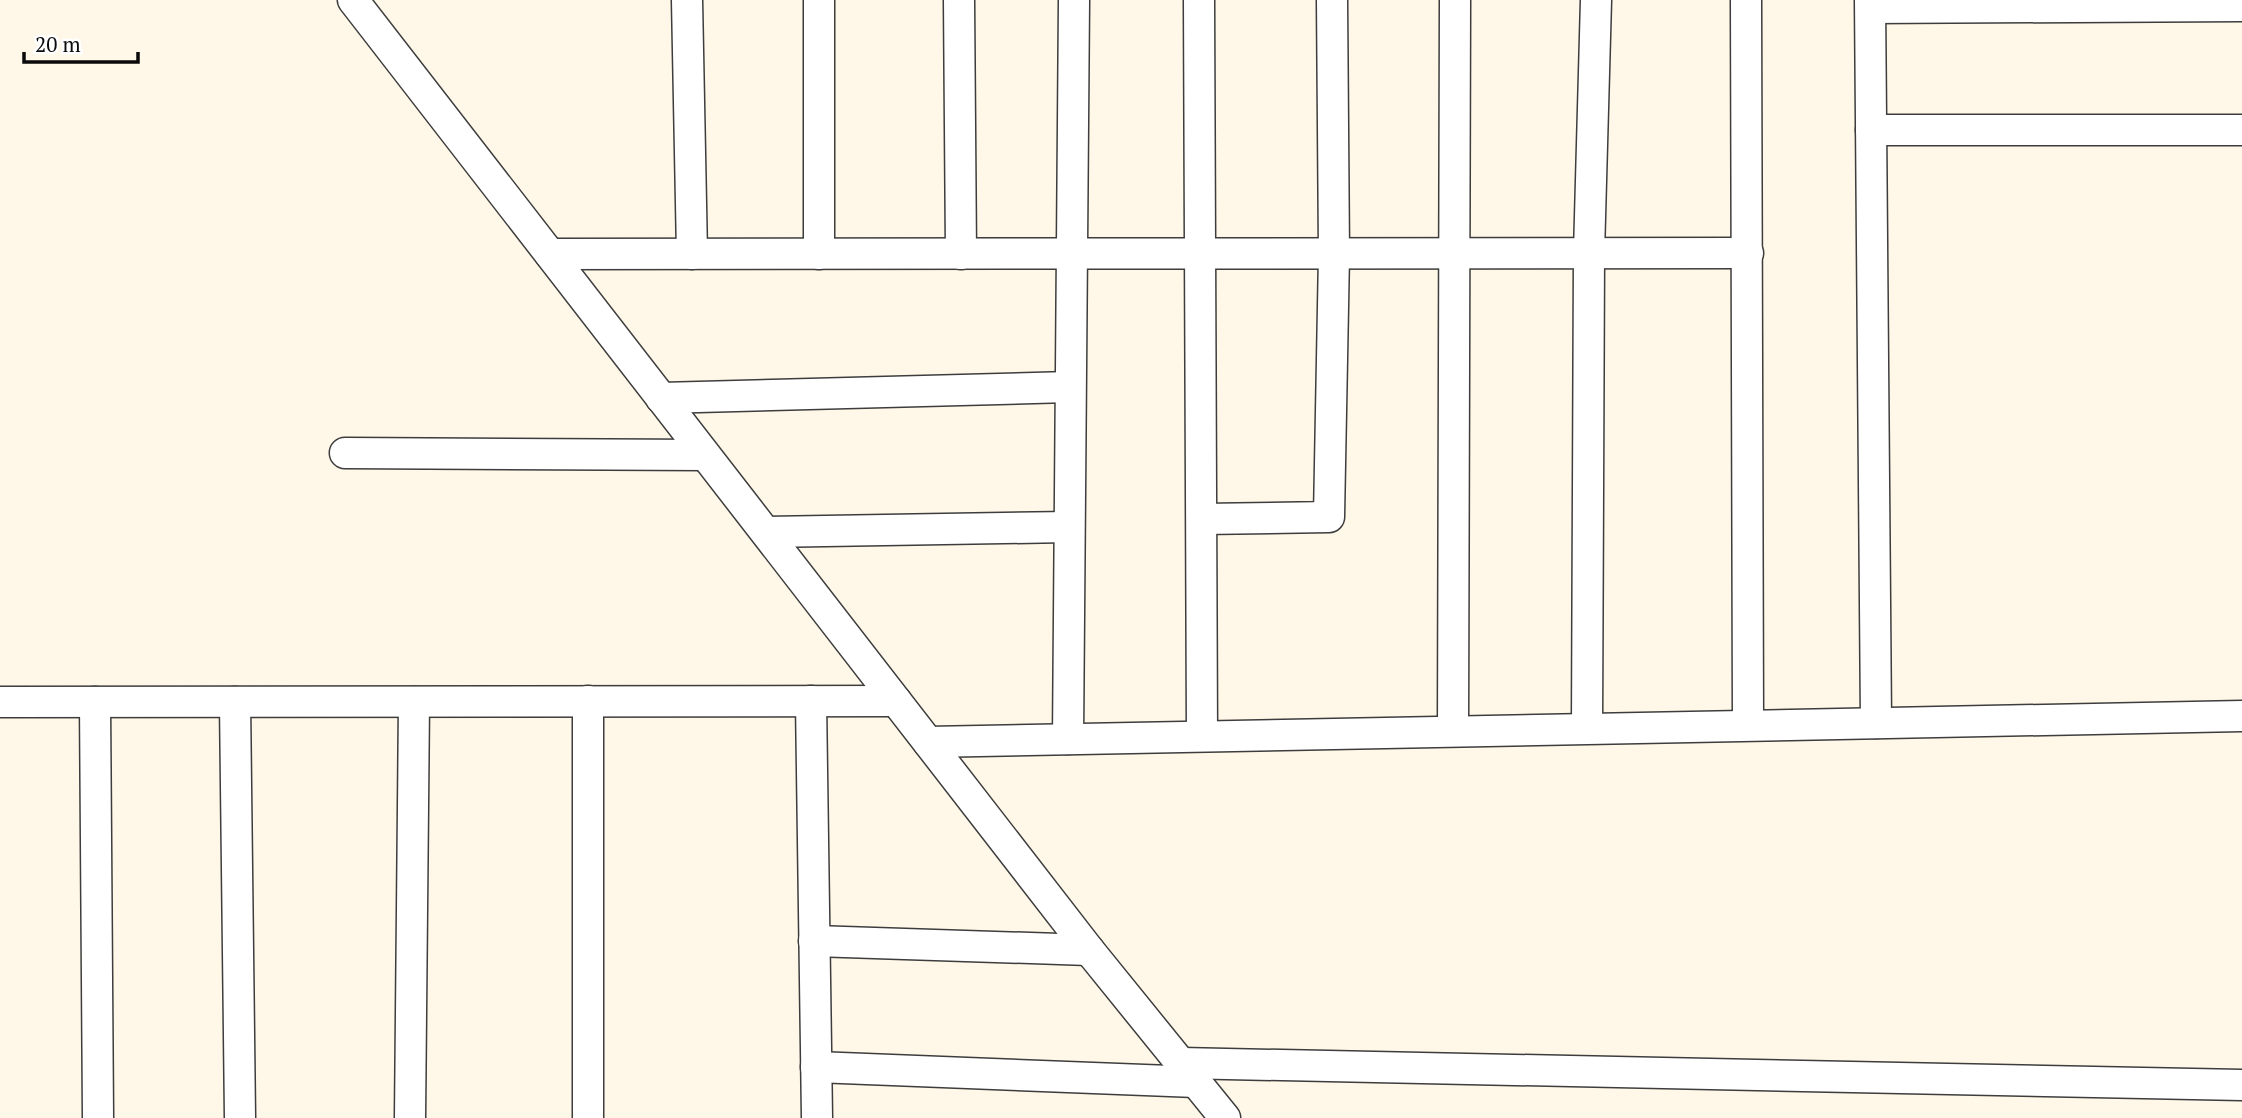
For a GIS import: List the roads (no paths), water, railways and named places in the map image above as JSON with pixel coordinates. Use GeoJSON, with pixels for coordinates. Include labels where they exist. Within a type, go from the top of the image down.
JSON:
{"type":"FeatureCollection","features":[{"type":"Feature","properties":{"kind":"street"},"geometry":{"type":"LineString","coordinates":[[353,0],[1089,950],[1206,1097]]}},
{"type":"Feature","properties":{"kind":"street"},"geometry":{"type":"LineString","coordinates":[[687,0],[692,254]]}},
{"type":"Feature","properties":{"kind":"street"},"geometry":{"type":"LineString","coordinates":[[819,0],[819,254]]}},
{"type":"Feature","properties":{"kind":"street"},"geometry":{"type":"LineString","coordinates":[[959,0],[961,254]]}},
{"type":"Feature","properties":{"kind":"street"},"geometry":{"type":"LineString","coordinates":[[1068,738],[1074,0]]}},
{"type":"Feature","properties":{"kind":"street"},"geometry":{"type":"LineString","coordinates":[[1199,0],[1202,736]]}},
{"type":"Feature","properties":{"kind":"street"},"geometry":{"type":"LineString","coordinates":[[1202,519],[1329,517],[1334,254],[1332,0]]}},
{"type":"Feature","properties":{"kind":"street"},"geometry":{"type":"LineString","coordinates":[[1453,731],[1455,0]]}},
{"type":"Feature","properties":{"kind":"street"},"geometry":{"type":"LineString","coordinates":[[1587,728],[1589,253],[1596,0]]}},
{"type":"Feature","properties":{"kind":"street"},"geometry":{"type":"LineString","coordinates":[[1746,0],[1748,725]]}},
{"type":"Feature","properties":{"kind":"street"},"geometry":{"type":"LineString","coordinates":[[1875,723],[1870,4],[2242,6]]}},
{"type":"Feature","properties":{"kind":"street"},"geometry":{"type":"LineString","coordinates":[[1871,130],[2242,130]]}},
{"type":"Feature","properties":{"kind":"street"},"geometry":{"type":"LineString","coordinates":[[550,254],[1748,253]]}},
{"type":"Feature","properties":{"kind":"street"},"geometry":{"type":"LineString","coordinates":[[661,398],[1070,387]]}},
{"type":"Feature","properties":{"kind":"street"},"geometry":{"type":"LineString","coordinates":[[345,453],[705,455]]}},
{"type":"Feature","properties":{"kind":"street"},"geometry":{"type":"LineString","coordinates":[[766,532],[1069,527]]}},
{"type":"Feature","properties":{"kind":"street"},"geometry":{"type":"LineString","coordinates":[[588,701],[588,1118]]}},
{"type":"Feature","properties":{"kind":"street"},"geometry":{"type":"LineString","coordinates":[[811,701],[817,1118]]}},
{"type":"Feature","properties":{"kind":"street"},"geometry":{"type":"LineString","coordinates":[[0,702],[896,701]]}},
{"type":"Feature","properties":{"kind":"street"},"geometry":{"type":"LineString","coordinates":[[95,702],[98,1118]]}},
{"type":"Feature","properties":{"kind":"street"},"geometry":{"type":"LineString","coordinates":[[235,702],[240,1118]]}},
{"type":"Feature","properties":{"kind":"street"},"geometry":{"type":"LineString","coordinates":[[410,1118],[414,702]]}},
{"type":"Feature","properties":{"kind":"street"},"geometry":{"type":"LineString","coordinates":[[928,742],[2242,716]]}},
{"type":"Feature","properties":{"kind":"street"},"geometry":{"type":"LineString","coordinates":[[814,941],[1089,950]]}},
{"type":"Feature","properties":{"kind":"street"},"geometry":{"type":"LineString","coordinates":[[816,1067],[1206,1097],[2242,1085]]}}]}
